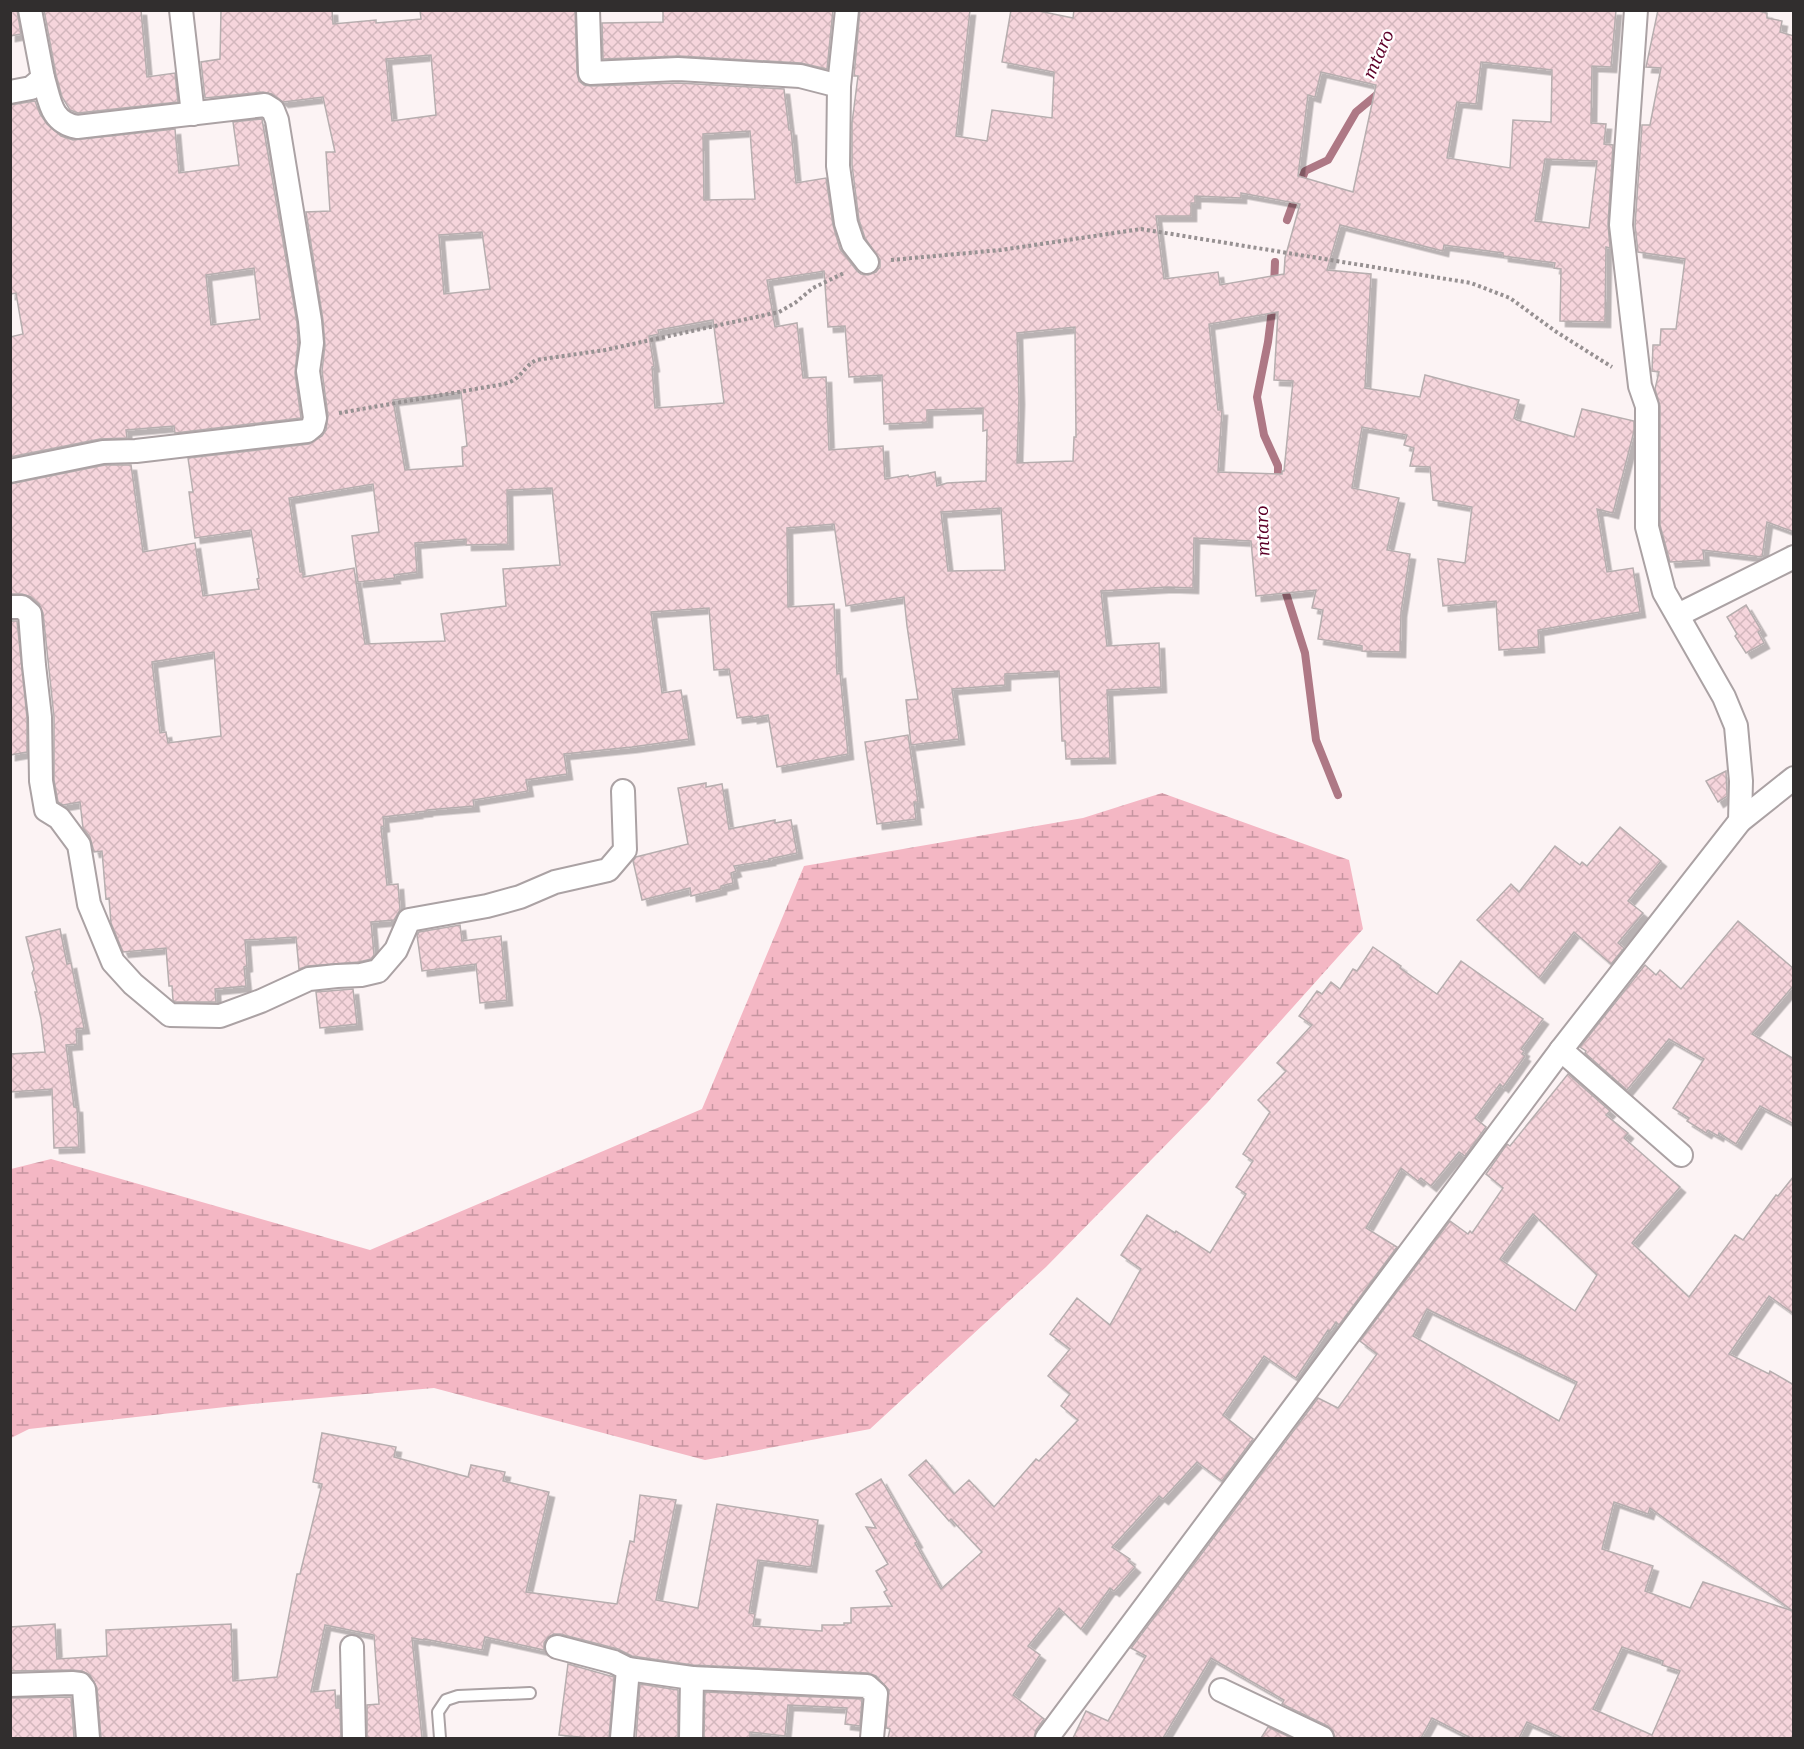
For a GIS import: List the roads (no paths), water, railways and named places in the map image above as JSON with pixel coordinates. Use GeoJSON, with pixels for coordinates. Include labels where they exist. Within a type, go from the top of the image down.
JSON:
{"type":"FeatureCollection","features":[{"type":"Feature","properties":{"kind":"street"},"geometry":{"type":"LineString","coordinates":[[10,471],[103,452],[136,451],[307,430],[313,426],[315,418],[308,371],[312,343],[310,321],[277,120],[273,110],[266,105],[77,127],[67,125],[54,114],[43,78],[30,10]]}},
{"type":"Feature","properties":{"kind":"street"},"geometry":{"type":"LineString","coordinates":[[181,10],[193,114]]}},
{"type":"Feature","properties":{"kind":"street"},"geometry":{"type":"LineString","coordinates":[[588,10],[590,73],[678,69],[778,74],[800,76],[839,87]]}},
{"type":"Feature","properties":{"kind":"street"},"geometry":{"type":"LineString","coordinates":[[846,10],[839,87],[838,166],[846,223],[853,244],[867,262]]}},
{"type":"Feature","properties":{"kind":"street"},"geometry":{"type":"LineString","coordinates":[[1636,10],[1621,225],[1640,386],[1647,406],[1647,526],[1664,592],[1724,697],[1736,726],[1741,781],[1740,820]]}},
{"type":"Feature","properties":{"kind":"street"},"geometry":{"type":"LineString","coordinates":[[10,92],[31,88],[43,78]]}},
{"type":"Feature","properties":{"kind":"street"},"geometry":{"type":"LineString","coordinates":[[1677,615],[1794,557]]}},
{"type":"Feature","properties":{"kind":"street"},"geometry":{"type":"LineString","coordinates":[[10,607],[22,607],[30,614],[40,717],[40,781],[46,810],[59,818],[79,845],[89,904],[113,962],[133,984],[170,1015],[220,1016],[261,1001],[309,979],[361,975],[378,971],[396,950],[410,920],[487,906],[520,897],[555,882],[608,870],[625,850],[623,791]]}},
{"type":"Feature","properties":{"kind":"street"},"geometry":{"type":"LineString","coordinates":[[1047,1738],[1561,1050],[1740,820],[1794,778]]}},
{"type":"Feature","properties":{"kind":"street"},"geometry":{"type":"LineString","coordinates":[[1561,1050],[1681,1155]]}},
{"type":"Feature","properties":{"kind":"street"},"geometry":{"type":"LineString","coordinates":[[352,1647],[354,1738]]}},
{"type":"Feature","properties":{"kind":"street"},"geometry":{"type":"LineString","coordinates":[[557,1647],[614,1662],[628,1669],[692,1678],[867,1686],[876,1694],[872,1738]]}},
{"type":"Feature","properties":{"kind":"street"},"geometry":{"type":"LineString","coordinates":[[622,1738],[628,1669]]}},
{"type":"Feature","properties":{"kind":"street"},"geometry":{"type":"LineString","coordinates":[[691,1738],[692,1678]]}},
{"type":"Feature","properties":{"kind":"street"},"geometry":{"type":"LineString","coordinates":[[10,1685],[81,1684],[84,1689],[88,1738]]}},
{"type":"Feature","properties":{"kind":"street"},"geometry":{"type":"LineString","coordinates":[[1221,1690],[1322,1738]]}},
{"type":"Feature","properties":{"kind":"lane"},"geometry":{"type":"LineString","coordinates":[[440,1738],[438,1712],[446,1700],[458,1696],[530,1693]]}},
{"type":"Feature","properties":{"kind":"waterway","name":"mtaro"},"geometry":{"type":"LineString","coordinates":[[1287,220],[1305,171],[1328,160],[1356,112],[1380,92]]}},
{"type":"Feature","properties":{"kind":"waterway","name":"mtaro"},"geometry":{"type":"LineString","coordinates":[[1274,286],[1275,262]]}},
{"type":"Feature","properties":{"kind":"waterway","name":"mtaro"},"geometry":{"type":"LineString","coordinates":[[1273,302],[1257,397],[1264,435],[1278,466],[1278,485]]}},
{"type":"Feature","properties":{"kind":"waterway","name":"mtaro"},"geometry":{"type":"LineString","coordinates":[[1283,584],[1305,653],[1316,740],[1338,795]]}}]}
